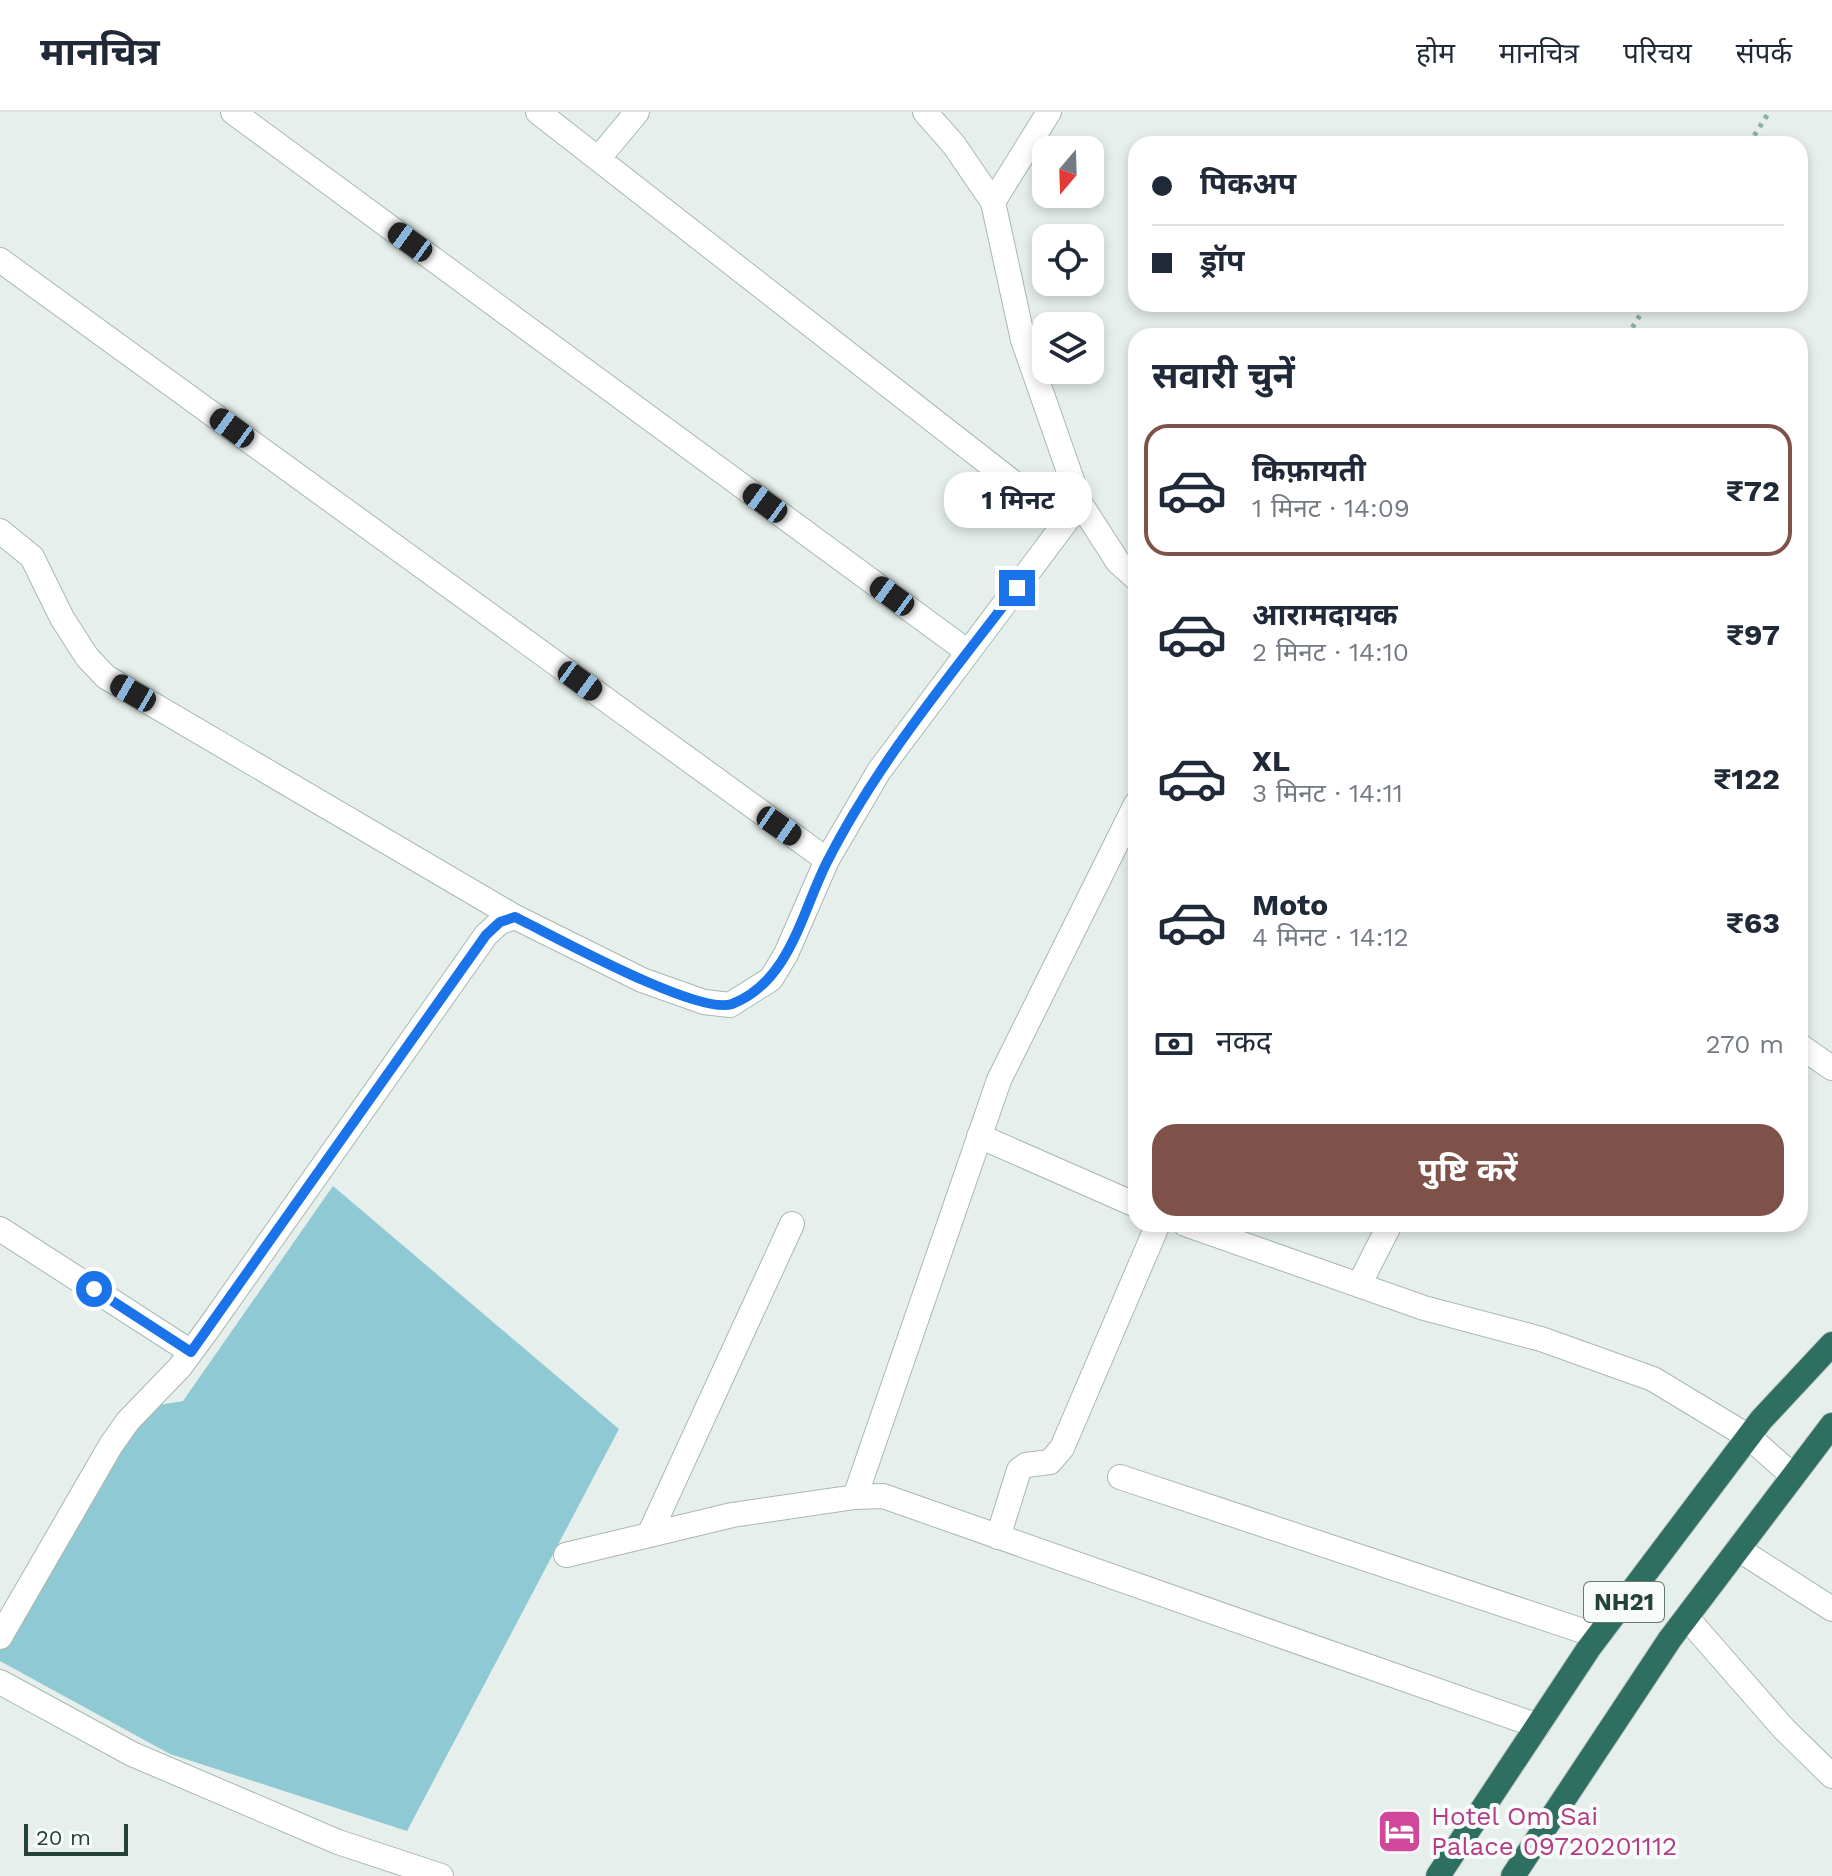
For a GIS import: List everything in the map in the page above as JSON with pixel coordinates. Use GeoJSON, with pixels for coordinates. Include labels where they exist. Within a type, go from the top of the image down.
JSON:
{"type":"FeatureCollection","features":[{"type":"Feature","properties":{"kind":"highway","name":"NH21"},"geometry":{"type":"LineString","coordinates":[[1438,1876],[1598,1636],[1749,1437],[1832,1344]]}},
{"type":"Feature","properties":{"kind":"highway","name":"NH21"},"geometry":{"type":"LineString","coordinates":[[1513,1876],[1687,1618],[1832,1425]]}},
{"type":"Feature","properties":{"kind":"street"},"geometry":{"type":"LineString","coordinates":[[233,112],[968,652]]}},
{"type":"Feature","properties":{"kind":"street"},"geometry":{"type":"LineString","coordinates":[[538,112],[1065,523]]}},
{"type":"Feature","properties":{"kind":"street"},"geometry":{"type":"LineString","coordinates":[[598,159],[637,112]]}},
{"type":"Feature","properties":{"kind":"street"},"geometry":{"type":"LineString","coordinates":[[925,112],[954,145],[993,202],[1023,340],[1080,503],[1118,562],[1128,571]]}},
{"type":"Feature","properties":{"kind":"street"},"geometry":{"type":"LineString","coordinates":[[993,202],[1049,112]]}},
{"type":"Feature","properties":{"kind":"street"},"geometry":{"type":"LineString","coordinates":[[0,260],[827,860]]}},
{"type":"Feature","properties":{"kind":"street"},"geometry":{"type":"LineString","coordinates":[[0,531],[32,557],[62,618],[87,657],[106,677],[515,917],[642,980],[704,1002],[730,1005],[771,979],[786,954],[827,860],[879,771],[1080,503]]}},
{"type":"Feature","properties":{"kind":"street"},"geometry":{"type":"LineString","coordinates":[[855,1497],[979,1136],[1018,1036],[1128,820]]}},
{"type":"Feature","properties":{"kind":"street"},"geometry":{"type":"LineString","coordinates":[[0,1637],[111,1445],[191,1352],[486,935],[500,922],[515,917]]}},
{"type":"Feature","properties":{"kind":"street"},"geometry":{"type":"LineString","coordinates":[[1808,1052],[1832,1068]]}},
{"type":"Feature","properties":{"kind":"street"},"geometry":{"type":"LineString","coordinates":[[979,1136],[1128,1201]]}},
{"type":"Feature","properties":{"kind":"street"},"geometry":{"type":"LineString","coordinates":[[649,1535],[792,1224]]}},
{"type":"Feature","properties":{"kind":"street"},"geometry":{"type":"LineString","coordinates":[[0,1229],[191,1352]]}},
{"type":"Feature","properties":{"kind":"street"},"geometry":{"type":"LineString","coordinates":[[998,1537],[1019,1470],[1026,1465],[1050,1462],[1062,1448],[1155,1232]]}},
{"type":"Feature","properties":{"kind":"street"},"geometry":{"type":"LineString","coordinates":[[1227,1232],[1424,1308],[1541,1339],[1653,1379],[1749,1437],[1793,1476]]}},
{"type":"Feature","properties":{"kind":"street"},"geometry":{"type":"LineString","coordinates":[[1359,1285],[1386,1232]]}},
{"type":"Feature","properties":{"kind":"street"},"geometry":{"type":"LineString","coordinates":[[1120,1477],[1598,1636]]}},
{"type":"Feature","properties":{"kind":"street"},"geometry":{"type":"LineString","coordinates":[[566,1555],[732,1515],[855,1497],[883,1496],[1538,1726]]}},
{"type":"Feature","properties":{"kind":"street"},"geometry":{"type":"LineString","coordinates":[[1738,1549],[1832,1609]]}},
{"type":"Feature","properties":{"kind":"street"},"geometry":{"type":"LineString","coordinates":[[1687,1618],[1784,1729],[1832,1776]]}},
{"type":"Feature","properties":{"kind":"street"},"geometry":{"type":"LineString","coordinates":[[0,1682],[132,1754],[338,1842],[441,1876]]}},
{"type":"Feature","properties":{"kind":"path"},"geometry":{"type":"LineString","coordinates":[[1754,136],[1769,112]]}},
{"type":"Feature","properties":{"kind":"water"},"geometry":{"type":"Polygon","coordinates":[[[333,1186],[619,1429],[407,1831],[170,1754],[0,1661],[0,1650],[146,1407],[183,1401],[333,1186]]]}},
{"type":"Feature","properties":{"kind":"place","name":"Hotel Om Sai Palace 09720201112"},"geometry":{"type":"Point","coordinates":[1400,1831]}},
{"type":"Feature","properties":{"kind":"route"},"geometry":{"type":"LineString","coordinates":[[94,1289],[191,1352],[486,935],[500,922],[515,917],[642,980],[704,1002],[730,1005],[771,979],[786,954],[827,860],[879,771],[1017,588]]}}]}
